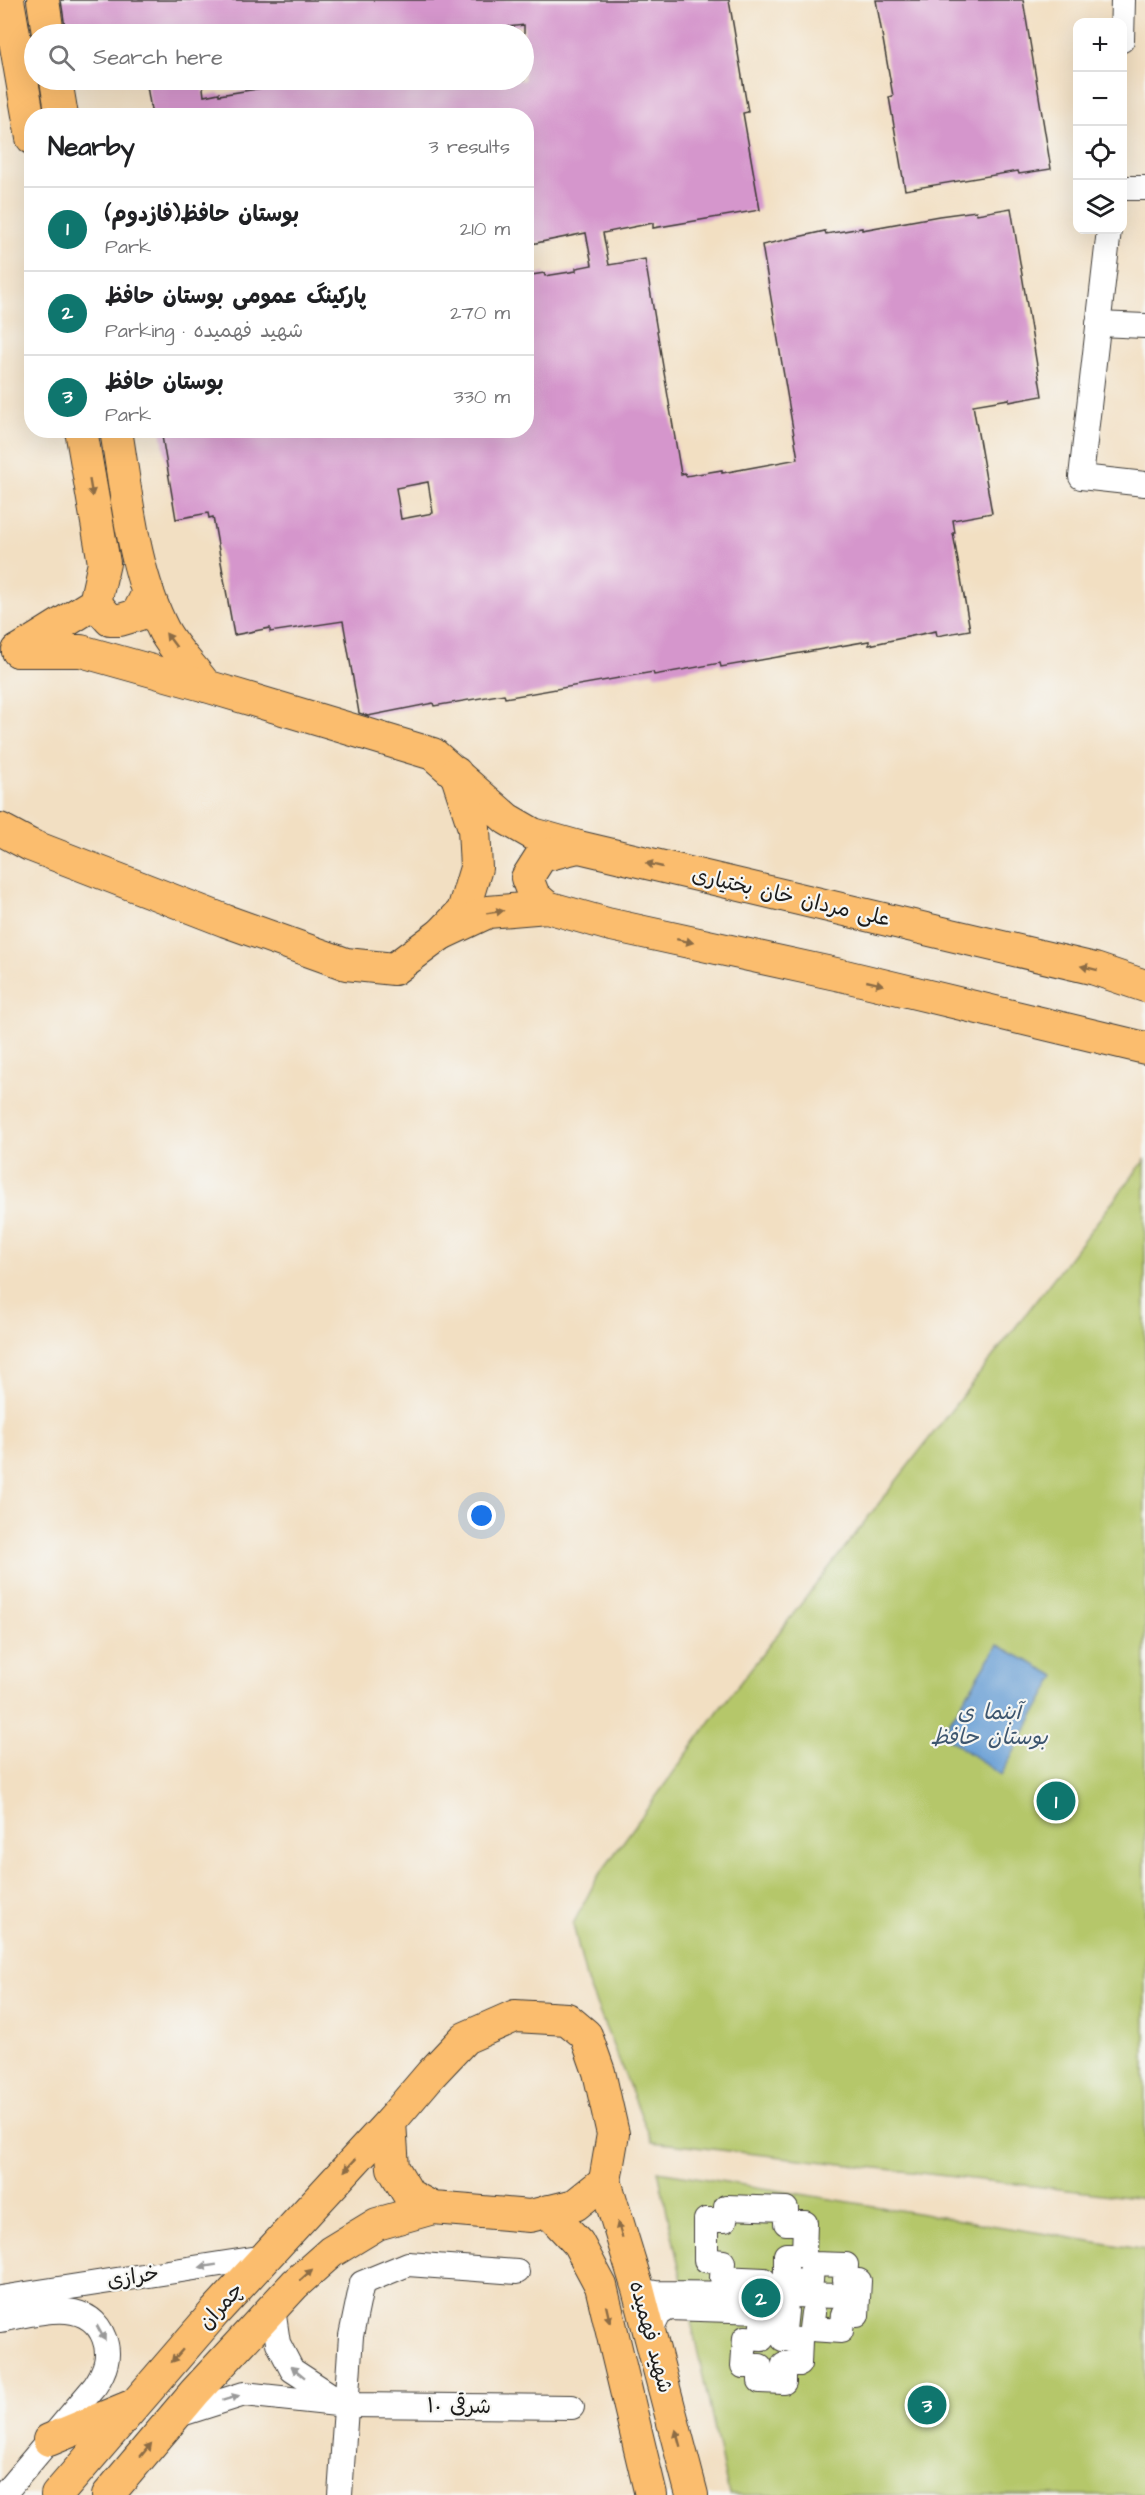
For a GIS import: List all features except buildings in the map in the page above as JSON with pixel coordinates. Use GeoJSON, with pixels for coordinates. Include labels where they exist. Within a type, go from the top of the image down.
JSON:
{"type":"FeatureCollection","features":[{"type":"Feature","properties":{"kind":"main road"},"geometry":{"type":"LineString","coordinates":[[8,0],[27,108]]}},
{"type":"Feature","properties":{"kind":"main road"},"geometry":{"type":"LineString","coordinates":[[43,0],[47,24]]}},
{"type":"Feature","properties":{"kind":"main road"},"geometry":{"type":"LineString","coordinates":[[58,90],[61,108]]}},
{"type":"Feature","properties":{"kind":"main road"},"geometry":{"type":"LineString","coordinates":[[9,656],[95,603],[104,563],[82,438]]}},
{"type":"Feature","properties":{"kind":"main road"},"geometry":{"type":"LineString","coordinates":[[117,438],[135,540],[148,593],[165,633],[206,686]]}},
{"type":"Feature","properties":{"kind":"main road"},"geometry":{"type":"LineString","coordinates":[[95,603],[110,620],[120,620],[137,615],[148,593]]}},
{"type":"Feature","properties":{"kind":"main road","name":"علی مردان خان بختیاری"},"geometry":{"type":"LineString","coordinates":[[9,656],[81,651],[206,686],[433,754],[507,819],[533,834],[579,847],[1083,966],[1142,987]]}},
{"type":"Feature","properties":{"kind":"main road"},"geometry":{"type":"LineString","coordinates":[[0,829],[30,845],[346,964],[394,969],[441,934],[463,910],[476,868],[474,828],[456,772]]}},
{"type":"Feature","properties":{"kind":"main road"},"geometry":{"type":"LineString","coordinates":[[547,907],[534,896],[527,878],[541,856],[579,847]]}},
{"type":"Feature","properties":{"kind":"main road"},"geometry":{"type":"LineString","coordinates":[[441,934],[488,912],[547,907],[607,924],[845,976],[1138,1045]]}},
{"type":"Feature","properties":{"kind":"main road","name":"چمران"},"geometry":{"type":"LineString","coordinates":[[57,2495],[266,2257],[465,2038],[515,2016],[567,2019],[586,2035],[599,2072],[613,2134],[605,2181]]}},
{"type":"Feature","properties":{"kind":"main road"},"geometry":{"type":"LineString","coordinates":[[390,2122],[393,2168],[409,2195],[434,2208],[530,2216],[574,2205],[605,2181]]}},
{"type":"Feature","properties":{"kind":"main road","name":"شهید فهمیده"},"geometry":{"type":"LineString","coordinates":[[605,2181],[650,2333],[692,2495]]}},
{"type":"Feature","properties":{"kind":"main road","name":"چمران"},"geometry":{"type":"LineString","coordinates":[[108,2495],[175,2416],[296,2284],[332,2252],[377,2224],[434,2208]]}},
{"type":"Feature","properties":{"kind":"main road","name":"شهید فهمیده"},"geometry":{"type":"LineString","coordinates":[[549,2211],[578,2243],[602,2286],[651,2495]]}},
{"type":"Feature","properties":{"kind":"main road"},"geometry":{"type":"LineString","coordinates":[[49,2440],[135,2404]]}},
{"type":"Feature","properties":{"kind":"street"},"geometry":{"type":"LineString","coordinates":[[1123,0],[1123,18]]}},
{"type":"Feature","properties":{"kind":"street"},"geometry":{"type":"LineString","coordinates":[[1127,188],[1145,188]]}},
{"type":"Feature","properties":{"kind":"street"},"geometry":{"type":"LineString","coordinates":[[1109,234],[1081,477],[1140,484]]}},
{"type":"Feature","properties":{"kind":"street"},"geometry":{"type":"LineString","coordinates":[[1098,324],[1145,326]]}},
{"type":"Feature","properties":{"kind":"street"},"geometry":{"type":"LineString","coordinates":[[650,2333],[659,2314],[669,2308],[769,2291],[811,2281],[812,2264],[846,2265],[841,2331],[811,2329],[813,2313],[786,2311],[769,2291],[722,2278],[723,2262],[706,2259],[706,2220],[725,2220],[726,2207],[786,2209],[786,2223],[805,2223],[804,2255],[786,2255],[769,2291],[762,2339],[745,2338],[743,2366],[760,2366],[760,2381],[784,2382],[784,2364],[800,2364],[800,2340],[783,2339],[786,2311]]}},
{"type":"Feature","properties":{"kind":"street","name":"خرازی"},"geometry":{"type":"LineString","coordinates":[[0,2298],[266,2257]]}},
{"type":"Feature","properties":{"kind":"street"},"geometry":{"type":"LineString","coordinates":[[340,2495],[351,2336],[362,2283],[408,2264],[517,2272]]}},
{"type":"Feature","properties":{"kind":"street"},"geometry":{"type":"LineString","coordinates":[[635,2279],[645,2291],[655,2293],[769,2291],[844,2297]]}},
{"type":"Feature","properties":{"kind":"street"},"geometry":{"type":"LineString","coordinates":[[273,2309],[279,2343],[292,2370],[346,2404]]}},
{"type":"Feature","properties":{"kind":"street"},"geometry":{"type":"LineString","coordinates":[[0,2320],[67,2310],[93,2321],[102,2332],[107,2345],[107,2360],[103,2373],[95,2386],[3,2495]]}},
{"type":"Feature","properties":{"kind":"street","name":"۱۰ شرقی"},"geometry":{"type":"LineString","coordinates":[[175,2416],[244,2394],[346,2404],[572,2407]]}},
{"type":"Feature","properties":{"kind":"green space"},"geometry":{"type":"Polygon","coordinates":[[[1145,1160],[1145,2199],[652,2142],[587,1982],[573,1924],[597,1878],[718,1711],[1145,1160]]]}},
{"type":"Feature","properties":{"kind":"green space"},"geometry":{"type":"Polygon","coordinates":[[[658,2171],[1145,2250],[1145,2495],[729,2495],[658,2171]]]}},
{"type":"Feature","properties":{"kind":"water","name":"آبنما ی بوستان حافظ"},"geometry":{"type":"Polygon","coordinates":[[[998,1645],[1056,1676],[1001,1775],[942,1734],[998,1645]]]}},
{"type":"Feature","properties":{"kind":"place","name":"بوستان حافظ(فازدوم)"},"geometry":{"type":"Point","coordinates":[1056,1801]}},
{"type":"Feature","properties":{"kind":"place","name":"پارکینگ عمومی بوستان حافظ"},"geometry":{"type":"Point","coordinates":[761,2298]}},
{"type":"Feature","properties":{"kind":"place","name":"بوستان حافظ"},"geometry":{"type":"Point","coordinates":[927,2405]}}]}
